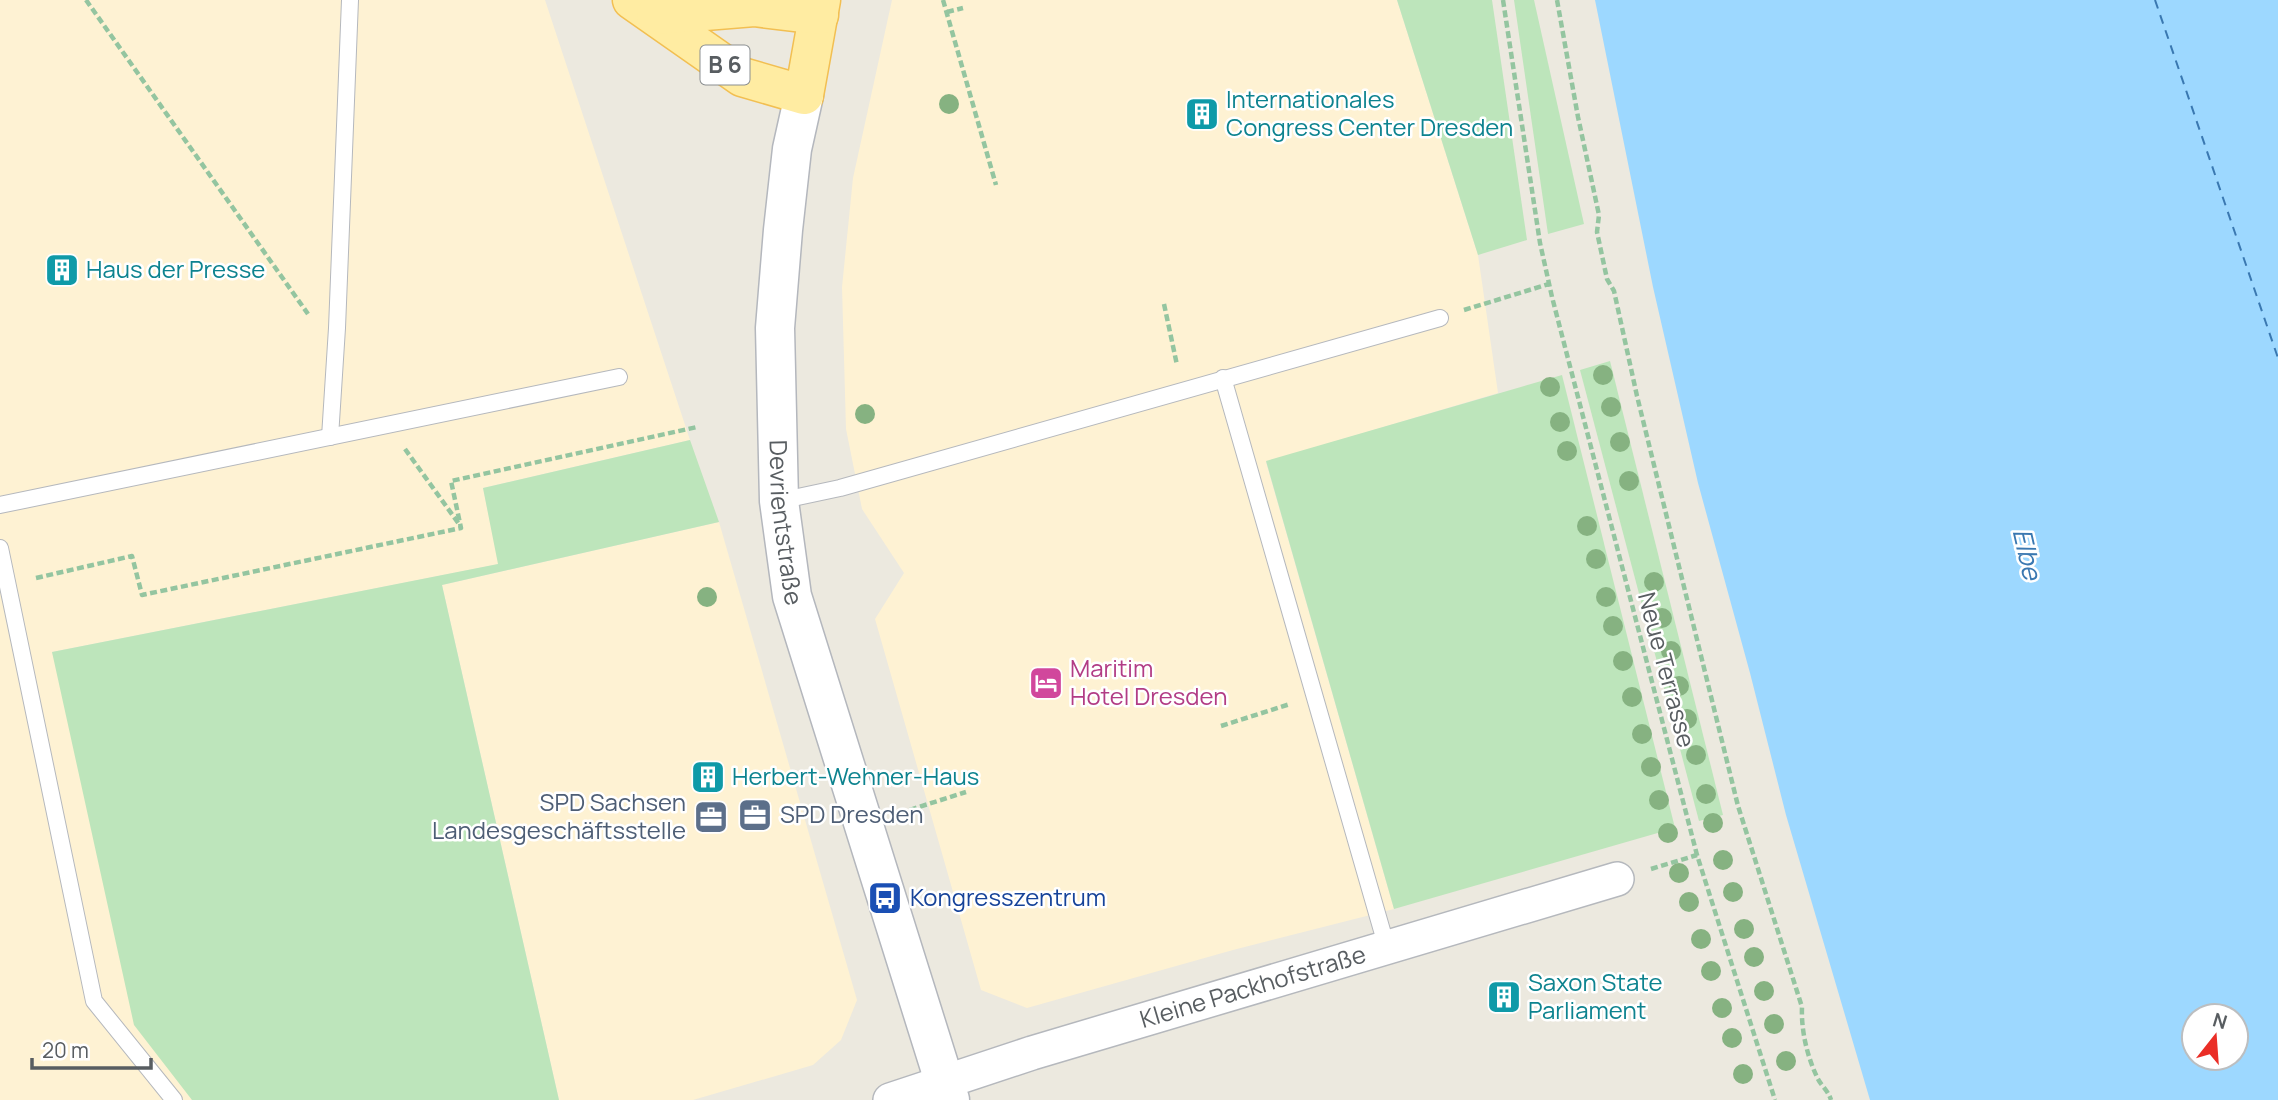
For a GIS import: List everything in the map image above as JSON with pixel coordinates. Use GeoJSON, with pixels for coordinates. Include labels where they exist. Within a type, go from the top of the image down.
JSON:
{"type":"FeatureCollection","features":[{"type":"Feature","properties":{"kind":"main road","name":"B 6"},"geometry":{"type":"LineString","coordinates":[[820,7],[804,95],[742,77],[644,8],[820,7]]}},
{"type":"Feature","properties":{"kind":"main road","name":"Devrientstraße"},"geometry":{"type":"LineString","coordinates":[[804,95],[792,149],[775,328],[779,501],[792,596],[948,1092]]}},
{"type":"Feature","properties":{"kind":"street","name":"Kleine Packhofstraße"},"geometry":{"type":"LineString","coordinates":[[890,1100],[948,1092],[1032,1053],[1617,879]]}},
{"type":"Feature","properties":{"kind":"lane"},"geometry":{"type":"LineString","coordinates":[[330,437],[336,352],[350,0]]}},
{"type":"Feature","properties":{"kind":"lane"},"geometry":{"type":"LineString","coordinates":[[779,501],[840,488],[1440,318]]}},
{"type":"Feature","properties":{"kind":"lane"},"geometry":{"type":"LineString","coordinates":[[0,505],[619,377]]}},
{"type":"Feature","properties":{"kind":"lane"},"geometry":{"type":"LineString","coordinates":[[1223,379],[1387,947]]}},
{"type":"Feature","properties":{"kind":"lane"},"geometry":{"type":"LineString","coordinates":[[0,548],[94,1001],[174,1100]]}},
{"type":"Feature","properties":{"kind":"path"},"geometry":{"type":"LineString","coordinates":[[86,0],[336,352]]}},
{"type":"Feature","properties":{"kind":"path"},"geometry":{"type":"LineString","coordinates":[[943,0],[996,186]]}},
{"type":"Feature","properties":{"kind":"path","name":"Neue Terrasse"},"geometry":{"type":"LineString","coordinates":[[1503,0],[1540,243],[1549,284],[1697,855],[1775,1100]]}},
{"type":"Feature","properties":{"kind":"path"},"geometry":{"type":"LineString","coordinates":[[1557,0],[1599,215],[1597,232],[1607,279],[1614,291],[1636,396],[1738,806],[1802,1007],[1801,1029],[1817,1079],[1829,1091],[1831,1100]]}},
{"type":"Feature","properties":{"kind":"path"},"geometry":{"type":"LineString","coordinates":[[947,12],[963,8]]}},
{"type":"Feature","properties":{"kind":"path"},"geometry":{"type":"LineString","coordinates":[[1440,318],[1549,284]]}},
{"type":"Feature","properties":{"kind":"path"},"geometry":{"type":"LineString","coordinates":[[1164,304],[1174,346]]}},
{"type":"Feature","properties":{"kind":"path"},"geometry":{"type":"LineString","coordinates":[[388,425],[461,528]]}},
{"type":"Feature","properties":{"kind":"path"},"geometry":{"type":"LineString","coordinates":[[461,528],[451,481],[697,426]]}},
{"type":"Feature","properties":{"kind":"path"},"geometry":{"type":"LineString","coordinates":[[8,584],[132,556],[142,595],[461,528]]}},
{"type":"Feature","properties":{"kind":"path"},"geometry":{"type":"LineString","coordinates":[[1221,726],[1265,712]]}},
{"type":"Feature","properties":{"kind":"path"},"geometry":{"type":"LineString","coordinates":[[911,810],[966,792]]}},
{"type":"Feature","properties":{"kind":"path"},"geometry":{"type":"LineString","coordinates":[[1617,879],[1697,855]]}},
{"type":"Feature","properties":{"kind":"shaded area"},"geometry":{"type":"Polygon","coordinates":[[[0,0],[545,0],[690,440],[483,488],[499,564],[52,652],[192,1100],[0,1100],[0,0]]]}},
{"type":"Feature","properties":{"kind":"shaded area"},"geometry":{"type":"Polygon","coordinates":[[[892,0],[1397,0],[1478,255],[1498,393],[1266,462],[1394,909],[1233,950],[1027,1008],[981,990],[875,619],[904,573],[862,509],[846,429],[842,287],[853,178],[892,0]]]}},
{"type":"Feature","properties":{"kind":"shaded area"},"geometry":{"type":"Polygon","coordinates":[[[719,522],[857,1000],[841,1040],[813,1065],[693,1100],[559,1100],[442,585],[719,522]]]}},
{"type":"Feature","properties":{"kind":"green space"},"geometry":{"type":"Polygon","coordinates":[[[1397,0],[1492,0],[1527,240],[1478,255],[1397,0]]]}},
{"type":"Feature","properties":{"kind":"green space"},"geometry":{"type":"Polygon","coordinates":[[[1514,0],[1534,0],[1584,224],[1548,234],[1514,0]]]}},
{"type":"Feature","properties":{"kind":"green space"},"geometry":{"type":"Polygon","coordinates":[[[1610,361],[1723,815],[1699,821],[1580,370],[1610,361]]]}},
{"type":"Feature","properties":{"kind":"green space"},"geometry":{"type":"Polygon","coordinates":[[[1562,375],[1675,828],[1394,909],[1266,461],[1562,375]]]}},
{"type":"Feature","properties":{"kind":"green space"},"geometry":{"type":"Polygon","coordinates":[[[690,440],[719,522],[442,585],[559,1100],[192,1100],[134,1025],[52,652],[498,564],[483,488],[690,440]]]}},
{"type":"Feature","properties":{"kind":"water","name":"Elbe"},"geometry":{"type":"Polygon","coordinates":[[[1595,0],[2278,0],[2278,1100],[1870,1100],[1786,815],[1698,483],[1653,287],[1595,0]]]}},
{"type":"Feature","properties":{"kind":"ferry route"},"geometry":{"type":"LineString","coordinates":[[2155,0],[2278,358]]}},
{"type":"Feature","properties":{"kind":"place","name":"Internationales Congress Center Dresden"},"geometry":{"type":"Point","coordinates":[1202,114]}},
{"type":"Feature","properties":{"kind":"place","name":"Haus der Presse"},"geometry":{"type":"Point","coordinates":[62,270]}},
{"type":"Feature","properties":{"kind":"place","name":"Maritim Hotel Dresden"},"geometry":{"type":"Point","coordinates":[1046,683]}},
{"type":"Feature","properties":{"kind":"place","name":"Herbert-Wehner-Haus"},"geometry":{"type":"Point","coordinates":[708,777]}},
{"type":"Feature","properties":{"kind":"place","name":"SPD Dresden"},"geometry":{"type":"Point","coordinates":[755,815]}},
{"type":"Feature","properties":{"kind":"place","name":"SPD Sachsen Landesgeschäftsstelle"},"geometry":{"type":"Point","coordinates":[711,817]}},
{"type":"Feature","properties":{"kind":"place","name":"Kongresszentrum"},"geometry":{"type":"Point","coordinates":[885,898]}},
{"type":"Feature","properties":{"kind":"place","name":"Saxon State Parliament"},"geometry":{"type":"Point","coordinates":[1504,997]}}]}
